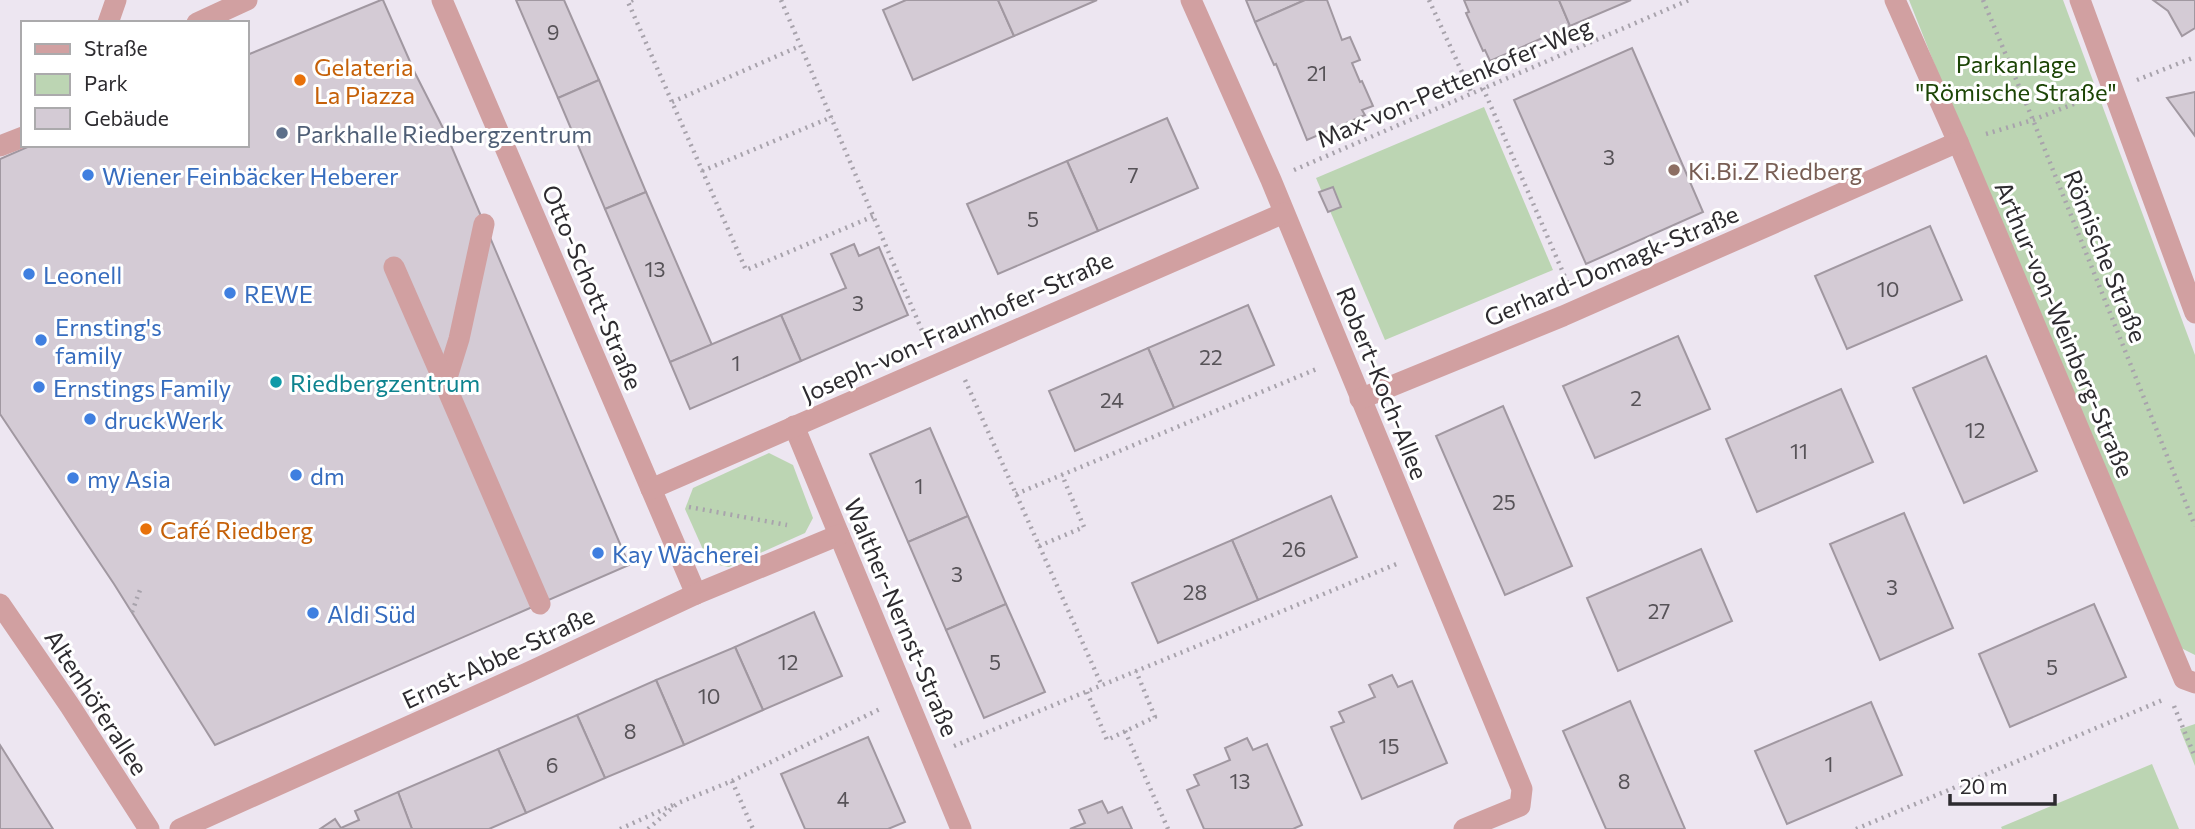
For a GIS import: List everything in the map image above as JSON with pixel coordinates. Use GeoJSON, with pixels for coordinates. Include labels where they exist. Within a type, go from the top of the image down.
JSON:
{"type":"FeatureCollection","features":[{"type":"Feature","properties":{"kind":"street"},"geometry":{"type":"LineString","coordinates":[[109,21],[116,0]]}},
{"type":"Feature","properties":{"kind":"street"},"geometry":{"type":"LineString","coordinates":[[201,21],[247,0]]}},
{"type":"Feature","properties":{"kind":"street","name":"Otto-Schott-Straße"},"geometry":{"type":"LineString","coordinates":[[442,0],[696,594]]}},
{"type":"Feature","properties":{"kind":"street","name":"Robert-Koch-Allee"},"geometry":{"type":"LineString","coordinates":[[1191,0],[1271,180],[1522,789],[1520,806],[1464,829]]}},
{"type":"Feature","properties":{"kind":"street","name":"Arthur-von-Weinberg-Straße"},"geometry":{"type":"LineString","coordinates":[[1895,0],[2189,681]]}},
{"type":"Feature","properties":{"kind":"street"},"geometry":{"type":"LineString","coordinates":[[2080,0],[2195,313]]}},
{"type":"Feature","properties":{"kind":"street"},"geometry":{"type":"LineString","coordinates":[[0,146],[21,137]]}},
{"type":"Feature","properties":{"kind":"street","name":"Gerhard-Domagk-Straße"},"geometry":{"type":"LineString","coordinates":[[1360,398],[1579,309],[1958,142]]}},
{"type":"Feature","properties":{"kind":"street","name":"Joseph-von-Fraunhofer-Straße"},"geometry":{"type":"LineString","coordinates":[[654,495],[794,426],[1284,213]]}},
{"type":"Feature","properties":{"kind":"street"},"geometry":{"type":"LineString","coordinates":[[445,384],[459,340],[484,224]]}},
{"type":"Feature","properties":{"kind":"street"},"geometry":{"type":"LineString","coordinates":[[394,267],[540,604]]}},
{"type":"Feature","properties":{"kind":"street","name":"Walther-Nernst-Straße"},"geometry":{"type":"LineString","coordinates":[[794,426],[961,829]]}},
{"type":"Feature","properties":{"kind":"street","name":"Ernst-Abbe-Straße"},"geometry":{"type":"LineString","coordinates":[[180,829],[696,594],[839,535]]}},
{"type":"Feature","properties":{"kind":"street","name":"Altenhöferallee"},"geometry":{"type":"LineString","coordinates":[[0,604],[149,829]]}},
{"type":"Feature","properties":{"kind":"path"},"geometry":{"type":"LineString","coordinates":[[633,0],[628,2],[746,270],[874,216]]}},
{"type":"Feature","properties":{"kind":"path"},"geometry":{"type":"LineString","coordinates":[[781,0],[874,216],[1016,494],[1102,686]]}},
{"type":"Feature","properties":{"kind":"path"},"geometry":{"type":"LineString","coordinates":[[1429,0],[1472,94]]}},
{"type":"Feature","properties":{"kind":"path","name":"Max-von-Pettenkofer-Weg"},"geometry":{"type":"LineString","coordinates":[[1271,180],[1689,0]]}},
{"type":"Feature","properties":{"kind":"path","name":"Römische Straße"},"geometry":{"type":"LineString","coordinates":[[1983,0],[2195,526]]}},
{"type":"Feature","properties":{"kind":"path"},"geometry":{"type":"LineString","coordinates":[[672,102],[800,46]]}},
{"type":"Feature","properties":{"kind":"path"},"geometry":{"type":"LineString","coordinates":[[1958,142],[2033,120],[2195,57]]}},
{"type":"Feature","properties":{"kind":"path"},"geometry":{"type":"LineString","coordinates":[[1483,89],[1579,309]]}},
{"type":"Feature","properties":{"kind":"path"},"geometry":{"type":"LineString","coordinates":[[702,171],[832,117]]}},
{"type":"Feature","properties":{"kind":"path"},"geometry":{"type":"LineString","coordinates":[[1016,494],[1344,358]]}},
{"type":"Feature","properties":{"kind":"path"},"geometry":{"type":"LineString","coordinates":[[1039,546],[1084,527],[1062,475]]}},
{"type":"Feature","properties":{"kind":"path"},"geometry":{"type":"LineString","coordinates":[[654,495],[839,535]]}},
{"type":"Feature","properties":{"kind":"path"},"geometry":{"type":"LineString","coordinates":[[931,756],[1424,552]]}},
{"type":"Feature","properties":{"kind":"path"},"geometry":{"type":"LineString","coordinates":[[132,612],[140,590]]}},
{"type":"Feature","properties":{"kind":"path"},"geometry":{"type":"LineString","coordinates":[[1087,692],[1107,740],[1155,717],[1136,671]]}},
{"type":"Feature","properties":{"kind":"path"},"geometry":{"type":"LineString","coordinates":[[620,829],[732,781],[906,697]]}},
{"type":"Feature","properties":{"kind":"path"},"geometry":{"type":"LineString","coordinates":[[1856,829],[2171,697],[2195,757]]}},
{"type":"Feature","properties":{"kind":"path"},"geometry":{"type":"LineString","coordinates":[[1125,731],[1168,829]]}},
{"type":"Feature","properties":{"kind":"path"},"geometry":{"type":"LineString","coordinates":[[732,781],[752,829]]}},
{"type":"Feature","properties":{"kind":"path"},"geometry":{"type":"LineString","coordinates":[[648,829],[678,803]]}},
{"type":"Feature","properties":{"kind":"green space","name":"Parkanlage \"Römische Straße\""},"geometry":{"type":"Polygon","coordinates":[[[1909,0],[2063,0],[2195,355],[2195,655],[2181,648],[1951,106],[1909,0]]]}},
{"type":"Feature","properties":{"kind":"green space"},"geometry":{"type":"Polygon","coordinates":[[[1484,107],[1553,270],[1385,340],[1316,178],[1484,107]]]}},
{"type":"Feature","properties":{"kind":"green space"},"geometry":{"type":"Polygon","coordinates":[[[769,453],[793,465],[813,518],[805,533],[729,567],[709,563],[685,509],[693,488],[769,453]]]}},
{"type":"Feature","properties":{"kind":"green space"},"geometry":{"type":"Polygon","coordinates":[[[2195,724],[2195,766],[2180,729],[2195,724]]]}},
{"type":"Feature","properties":{"kind":"green space"},"geometry":{"type":"Polygon","coordinates":[[[2152,764],[2179,829],[2001,827],[2152,764]]]}},
{"type":"Feature","properties":{"kind":"building","name":"Riedbergzentrum"},"geometry":{"type":"Polygon","coordinates":[[[383,0],[415,73],[447,136],[629,565],[215,745],[114,584],[0,414],[0,159],[27,147],[248,147],[248,55],[383,0]]]}},
{"type":"Feature","properties":{"kind":"building"},"geometry":{"type":"Polygon","coordinates":[[[516,0],[564,0],[599,80],[558,98],[516,0]]]}},
{"type":"Feature","properties":{"kind":"building"},"geometry":{"type":"Polygon","coordinates":[[[906,0],[998,0],[1014,36],[913,80],[883,10],[906,0]]]}},
{"type":"Feature","properties":{"kind":"building"},"geometry":{"type":"Polygon","coordinates":[[[998,0],[1097,0],[1014,36],[998,0]]]}},
{"type":"Feature","properties":{"kind":"building"},"geometry":{"type":"Polygon","coordinates":[[[1246,0],[1305,0],[1255,22],[1246,0]]]}},
{"type":"Feature","properties":{"kind":"building"},"geometry":{"type":"Polygon","coordinates":[[[1305,0],[1327,0],[1342,40],[1350,37],[1360,60],[1352,63],[1373,106],[1362,110],[1365,115],[1307,140],[1276,64],[1274,65],[1255,22],[1305,0]]]}},
{"type":"Feature","properties":{"kind":"building"},"geometry":{"type":"Polygon","coordinates":[[[1464,0],[1559,0],[1570,26],[1490,61],[1466,13],[1469,12],[1464,0]]]}},
{"type":"Feature","properties":{"kind":"building"},"geometry":{"type":"Polygon","coordinates":[[[1559,0],[1631,0],[1570,26],[1559,0]]]}},
{"type":"Feature","properties":{"kind":"building"},"geometry":{"type":"Polygon","coordinates":[[[2153,0],[2195,0],[2195,28],[2182,36],[2168,11],[2153,0]]]}},
{"type":"Feature","properties":{"kind":"building"},"geometry":{"type":"Polygon","coordinates":[[[1632,48],[1703,212],[1586,264],[1514,100],[1632,48]]]}},
{"type":"Feature","properties":{"kind":"building"},"geometry":{"type":"Polygon","coordinates":[[[599,80],[646,192],[605,209],[558,98],[599,80]]]}},
{"type":"Feature","properties":{"kind":"building"},"geometry":{"type":"Polygon","coordinates":[[[2195,92],[2195,136],[2167,98],[2195,92]]]}},
{"type":"Feature","properties":{"kind":"building"},"geometry":{"type":"Polygon","coordinates":[[[1167,118],[1198,188],[1098,231],[1067,161],[1167,118]]]}},
{"type":"Feature","properties":{"kind":"building"},"geometry":{"type":"Polygon","coordinates":[[[1067,161],[1098,231],[998,274],[967,204],[1067,161]]]}},
{"type":"Feature","properties":{"kind":"building"},"geometry":{"type":"Polygon","coordinates":[[[1333,187],[1341,207],[1328,212],[1319,192],[1333,187]]]}},
{"type":"Feature","properties":{"kind":"building"},"geometry":{"type":"Polygon","coordinates":[[[646,192],[712,345],[670,362],[605,209],[646,192]]]}},
{"type":"Feature","properties":{"kind":"building"},"geometry":{"type":"Polygon","coordinates":[[[1930,226],[1962,300],[1847,349],[1815,276],[1930,226]]]}},
{"type":"Feature","properties":{"kind":"building"},"geometry":{"type":"Polygon","coordinates":[[[854,244],[859,256],[879,247],[908,315],[801,361],[781,315],[846,288],[831,254],[854,244]]]}},
{"type":"Feature","properties":{"kind":"building"},"geometry":{"type":"Polygon","coordinates":[[[1248,305],[1274,365],[1174,408],[1148,348],[1248,305]]]}},
{"type":"Feature","properties":{"kind":"building"},"geometry":{"type":"Polygon","coordinates":[[[781,315],[801,361],[690,409],[670,362],[781,315]]]}},
{"type":"Feature","properties":{"kind":"building"},"geometry":{"type":"Polygon","coordinates":[[[1678,336],[1710,409],[1595,458],[1563,386],[1678,336]]]}},
{"type":"Feature","properties":{"kind":"building"},"geometry":{"type":"Polygon","coordinates":[[[1148,348],[1174,408],[1075,451],[1049,391],[1148,348]]]}},
{"type":"Feature","properties":{"kind":"building"},"geometry":{"type":"Polygon","coordinates":[[[1986,356],[2037,471],[1964,503],[1913,388],[1986,356]]]}},
{"type":"Feature","properties":{"kind":"building"},"geometry":{"type":"Polygon","coordinates":[[[1841,389],[1873,462],[1757,512],[1726,439],[1841,389]]]}},
{"type":"Feature","properties":{"kind":"building"},"geometry":{"type":"Polygon","coordinates":[[[1503,406],[1572,566],[1505,595],[1436,436],[1503,406]]]}},
{"type":"Feature","properties":{"kind":"building"},"geometry":{"type":"Polygon","coordinates":[[[930,428],[968,516],[908,542],[870,454],[930,428]]]}},
{"type":"Feature","properties":{"kind":"building"},"geometry":{"type":"Polygon","coordinates":[[[1331,496],[1357,557],[1258,600],[1232,540],[1331,496]]]}},
{"type":"Feature","properties":{"kind":"building"},"geometry":{"type":"Polygon","coordinates":[[[1904,513],[1953,628],[1880,660],[1830,544],[1904,513]]]}},
{"type":"Feature","properties":{"kind":"building"},"geometry":{"type":"Polygon","coordinates":[[[968,516],[1006,604],[946,630],[908,542],[968,516]]]}},
{"type":"Feature","properties":{"kind":"building"},"geometry":{"type":"Polygon","coordinates":[[[1232,540],[1258,600],[1158,643],[1132,583],[1232,540]]]}},
{"type":"Feature","properties":{"kind":"building"},"geometry":{"type":"Polygon","coordinates":[[[1701,549],[1732,621],[1618,671],[1587,598],[1701,549]]]}},
{"type":"Feature","properties":{"kind":"building"},"geometry":{"type":"Polygon","coordinates":[[[1006,604],[1045,692],[984,718],[946,630],[1006,604]]]}},
{"type":"Feature","properties":{"kind":"building"},"geometry":{"type":"Polygon","coordinates":[[[2094,604],[2126,677],[2010,727],[1979,654],[2094,604]]]}},
{"type":"Feature","properties":{"kind":"building"},"geometry":{"type":"Polygon","coordinates":[[[814,612],[842,676],[763,710],[735,647],[814,612]]]}},
{"type":"Feature","properties":{"kind":"building"},"geometry":{"type":"Polygon","coordinates":[[[735,647],[763,710],[684,745],[656,680],[735,647]]]}},
{"type":"Feature","properties":{"kind":"building"},"geometry":{"type":"Polygon","coordinates":[[[1392,675],[1398,687],[1412,681],[1447,763],[1362,799],[1331,727],[1344,722],[1339,712],[1375,697],[1369,685],[1392,675]]]}},
{"type":"Feature","properties":{"kind":"building"},"geometry":{"type":"Polygon","coordinates":[[[656,680],[684,745],[605,778],[577,715],[656,680]]]}},
{"type":"Feature","properties":{"kind":"building"},"geometry":{"type":"Polygon","coordinates":[[[1630,701],[1685,829],[1606,829],[1563,731],[1630,701]]]}},
{"type":"Feature","properties":{"kind":"building"},"geometry":{"type":"Polygon","coordinates":[[[1871,702],[1902,775],[1787,824],[1755,751],[1871,702]]]}},
{"type":"Feature","properties":{"kind":"building"},"geometry":{"type":"Polygon","coordinates":[[[577,715],[605,778],[526,813],[498,749],[577,715]]]}},
{"type":"Feature","properties":{"kind":"building"},"geometry":{"type":"Polygon","coordinates":[[[868,737],[905,822],[888,829],[805,829],[781,774],[868,737]]]}},
{"type":"Feature","properties":{"kind":"building"},"geometry":{"type":"Polygon","coordinates":[[[1247,738],[1253,750],[1267,744],[1302,825],[1293,829],[1204,829],[1187,790],[1199,785],[1194,775],[1230,760],[1225,748],[1247,738]]]}},
{"type":"Feature","properties":{"kind":"building"},"geometry":{"type":"Polygon","coordinates":[[[0,745],[53,829],[0,829],[0,745]]]}},
{"type":"Feature","properties":{"kind":"building"},"geometry":{"type":"Polygon","coordinates":[[[498,749],[526,813],[489,829],[412,829],[398,792],[498,749]]]}},
{"type":"Feature","properties":{"kind":"building"},"geometry":{"type":"Polygon","coordinates":[[[398,792],[412,829],[320,829],[335,819],[341,828],[359,820],[355,811],[398,792]]]}},
{"type":"Feature","properties":{"kind":"building"},"geometry":{"type":"Polygon","coordinates":[[[1102,801],[1108,813],[1122,807],[1132,829],[1070,829],[1085,823],[1079,810],[1102,801]]]}},
{"type":"Feature","properties":{"kind":"place","name":"Gelateria La Piazza"},"geometry":{"type":"Point","coordinates":[300,80]}},
{"type":"Feature","properties":{"kind":"place","name":"Parkhalle Riedbergzentrum"},"geometry":{"type":"Point","coordinates":[282,133]}},
{"type":"Feature","properties":{"kind":"place","name":"Ki.Bi.Z Riedberg"},"geometry":{"type":"Point","coordinates":[1674,170]}},
{"type":"Feature","properties":{"kind":"place","name":"Wiener Feinbäcker Heberer"},"geometry":{"type":"Point","coordinates":[88,175]}},
{"type":"Feature","properties":{"kind":"place","name":"Leonell"},"geometry":{"type":"Point","coordinates":[29,274]}},
{"type":"Feature","properties":{"kind":"place","name":"REWE"},"geometry":{"type":"Point","coordinates":[230,293]}},
{"type":"Feature","properties":{"kind":"place","name":"Ernsting's family"},"geometry":{"type":"Point","coordinates":[41,340]}},
{"type":"Feature","properties":{"kind":"place","name":"Riedbergzentrum"},"geometry":{"type":"Point","coordinates":[276,382]}},
{"type":"Feature","properties":{"kind":"place","name":"Ernstings Family"},"geometry":{"type":"Point","coordinates":[39,387]}},
{"type":"Feature","properties":{"kind":"place","name":"druckWerk"},"geometry":{"type":"Point","coordinates":[90,419]}},
{"type":"Feature","properties":{"kind":"place","name":"dm"},"geometry":{"type":"Point","coordinates":[296,475]}},
{"type":"Feature","properties":{"kind":"place","name":"my Asia"},"geometry":{"type":"Point","coordinates":[73,478]}},
{"type":"Feature","properties":{"kind":"place","name":"Café Riedberg"},"geometry":{"type":"Point","coordinates":[146,529]}},
{"type":"Feature","properties":{"kind":"place","name":"Kay Wächerei"},"geometry":{"type":"Point","coordinates":[598,553]}},
{"type":"Feature","properties":{"kind":"place","name":"Aldi Süd"},"geometry":{"type":"Point","coordinates":[313,613]}}]}
